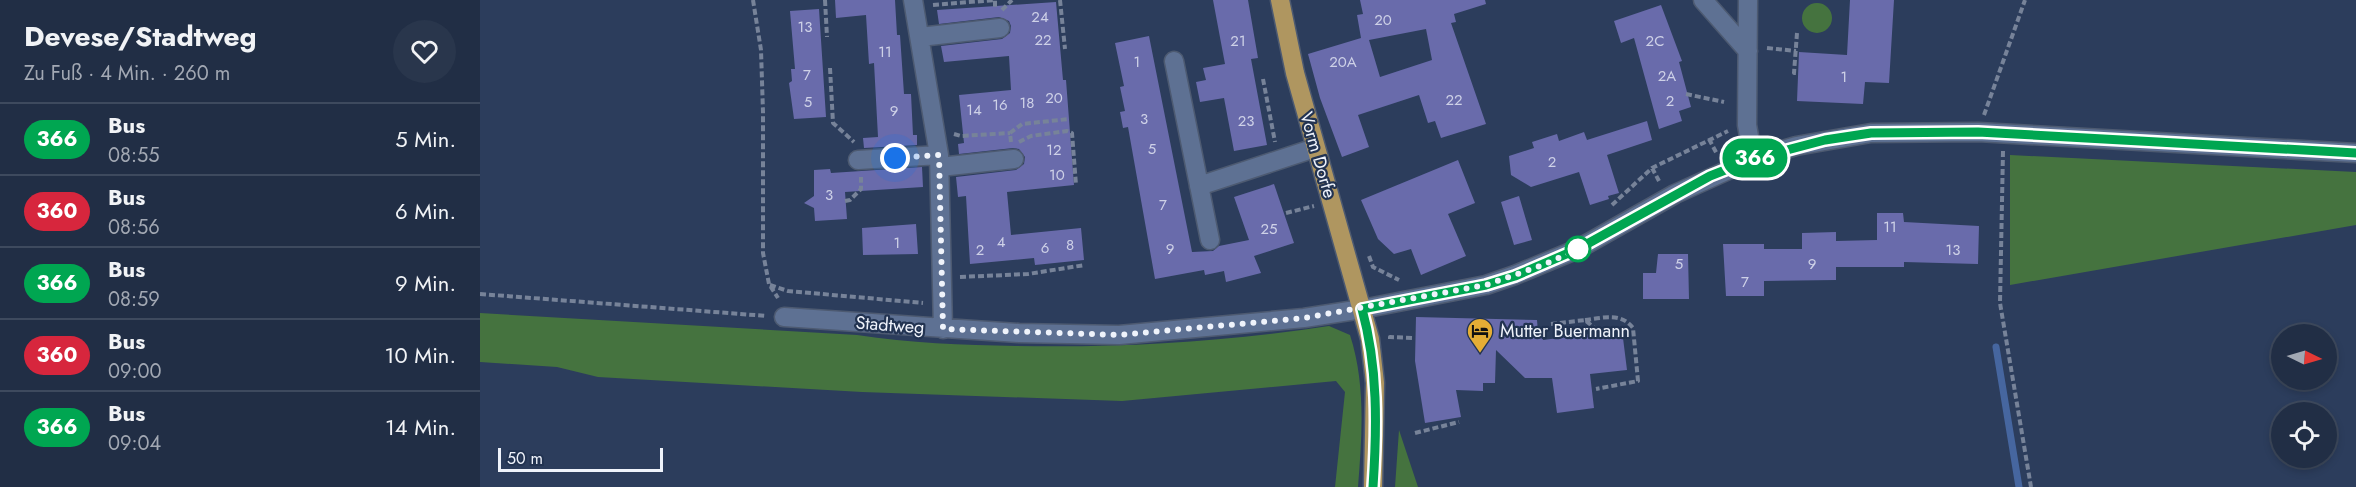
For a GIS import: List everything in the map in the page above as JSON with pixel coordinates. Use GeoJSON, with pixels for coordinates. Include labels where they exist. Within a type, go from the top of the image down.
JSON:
{"type":"FeatureCollection","features":[{"type":"Feature","properties":{"kind":"main road","name":"Vorm Dorfe"},"geometry":{"type":"LineString","coordinates":[[1280,0],[1295,73],[1372,351],[1375,383],[1373,487]]}},
{"type":"Feature","properties":{"kind":"street"},"geometry":{"type":"LineString","coordinates":[[1703,0],[1752,49]]}},
{"type":"Feature","properties":{"kind":"street"},"geometry":{"type":"LineString","coordinates":[[1749,0],[1752,49],[1747,125],[1753,159]]}},
{"type":"Feature","properties":{"kind":"street"},"geometry":{"type":"LineString","coordinates":[[914,4],[940,161],[943,329]]}},
{"type":"Feature","properties":{"kind":"street"},"geometry":{"type":"LineString","coordinates":[[920,37],[998,28]]}},
{"type":"Feature","properties":{"kind":"street"},"geometry":{"type":"LineString","coordinates":[[1174,61],[1210,240]]}},
{"type":"Feature","properties":{"kind":"street","name":"Stadtweg"},"geometry":{"type":"LineString","coordinates":[[784,317],[943,329],[1119,335],[1304,318],[1362,309],[1486,285],[1543,265],[1578,249],[1702,181],[1753,159],[1796,146],[1871,133],[1978,132],[2356,153]]}},
{"type":"Feature","properties":{"kind":"street"},"geometry":{"type":"LineString","coordinates":[[1199,186],[1315,148]]}},
{"type":"Feature","properties":{"kind":"street"},"geometry":{"type":"LineString","coordinates":[[864,160],[940,161],[1011,157]]}},
{"type":"Feature","properties":{"kind":"path"},"geometry":{"type":"LineString","coordinates":[[480,294],[784,317],[780,301],[769,284],[763,253],[760,50],[753,0]]}},
{"type":"Feature","properties":{"kind":"path"},"geometry":{"type":"LineString","coordinates":[[825,0],[827,37]]}},
{"type":"Feature","properties":{"kind":"path"},"geometry":{"type":"LineString","coordinates":[[914,4],[995,0],[998,28]]}},
{"type":"Feature","properties":{"kind":"path"},"geometry":{"type":"LineString","coordinates":[[1060,0],[1065,49]]}},
{"type":"Feature","properties":{"kind":"path"},"geometry":{"type":"LineString","coordinates":[[1978,132],[2025,0]]}},
{"type":"Feature","properties":{"kind":"path"},"geometry":{"type":"LineString","coordinates":[[1797,33],[1794,73],[1798,73]]}},
{"type":"Feature","properties":{"kind":"path"},"geometry":{"type":"LineString","coordinates":[[1752,49],[1796,51]]}},
{"type":"Feature","properties":{"kind":"path"},"geometry":{"type":"LineString","coordinates":[[830,68],[833,123],[864,160],[861,189],[850,200],[845,201]]}},
{"type":"Feature","properties":{"kind":"path"},"geometry":{"type":"LineString","coordinates":[[1263,79],[1275,146]]}},
{"type":"Feature","properties":{"kind":"path"},"geometry":{"type":"LineString","coordinates":[[1686,94],[1724,102]]}},
{"type":"Feature","properties":{"kind":"path"},"geometry":{"type":"LineString","coordinates":[[936,128],[961,136],[1010,133],[1022,124],[1069,119]]}},
{"type":"Feature","properties":{"kind":"path"},"geometry":{"type":"LineString","coordinates":[[1602,211],[1652,168],[1709,139],[1747,125]]}},
{"type":"Feature","properties":{"kind":"path"},"geometry":{"type":"LineString","coordinates":[[1011,157],[1024,138],[1070,132],[1073,135],[1076,184]]}},
{"type":"Feature","properties":{"kind":"path"},"geometry":{"type":"LineString","coordinates":[[1010,133],[1011,157]]}},
{"type":"Feature","properties":{"kind":"path"},"geometry":{"type":"LineString","coordinates":[[2004,134],[2000,303],[2031,487]]}},
{"type":"Feature","properties":{"kind":"path"},"geometry":{"type":"LineString","coordinates":[[1709,139],[1718,155]]}},
{"type":"Feature","properties":{"kind":"path"},"geometry":{"type":"LineString","coordinates":[[1652,168],[1660,185]]}},
{"type":"Feature","properties":{"kind":"path"},"geometry":{"type":"LineString","coordinates":[[1286,213],[1331,201]]}},
{"type":"Feature","properties":{"kind":"path"},"geometry":{"type":"LineString","coordinates":[[942,277],[1029,274],[1085,265]]}},
{"type":"Feature","properties":{"kind":"path"},"geometry":{"type":"LineString","coordinates":[[769,284],[788,291],[943,304]]}},
{"type":"Feature","properties":{"kind":"path"},"geometry":{"type":"LineString","coordinates":[[1551,324],[1613,317],[1626,321],[1634,328],[1640,379],[1637,383],[1596,389]]}},
{"type":"Feature","properties":{"kind":"path"},"geometry":{"type":"LineString","coordinates":[[1585,320],[1600,333]]}},
{"type":"Feature","properties":{"kind":"path"},"geometry":{"type":"LineString","coordinates":[[1390,337],[1415,338]]}},
{"type":"Feature","properties":{"kind":"path"},"geometry":{"type":"LineString","coordinates":[[1415,433],[1459,422]]}},
{"type":"Feature","properties":{"kind":"green space"},"geometry":{"type":"Polygon","coordinates":[[[1817,3],[1828,7],[1832,18],[1828,29],[1817,33],[1806,29],[1802,18],[1806,7],[1817,3]]]}},
{"type":"Feature","properties":{"kind":"green space"},"geometry":{"type":"Polygon","coordinates":[[[2010,155],[2356,172],[2356,225],[2010,285],[2010,155]]]}},
{"type":"Feature","properties":{"kind":"green space"},"geometry":{"type":"Polygon","coordinates":[[[480,313],[857,335],[936,343],[1016,346],[1173,343],[1329,326],[1350,335],[1359,373],[1362,410],[1358,487],[1335,487],[1345,392],[1336,381],[1122,401],[862,392],[598,377],[557,367],[480,362],[480,313]]]}},
{"type":"Feature","properties":{"kind":"green space"},"geometry":{"type":"Polygon","coordinates":[[[1399,430],[1418,487],[1395,487],[1399,430]]]}},
{"type":"Feature","properties":{"kind":"building"},"geometry":{"type":"Polygon","coordinates":[[[835,0],[895,0],[904,94],[911,94],[913,135],[917,135],[917,145],[864,148],[863,138],[878,137],[874,63],[869,64],[866,15],[836,18],[835,0]]]}},
{"type":"Feature","properties":{"kind":"building"},"geometry":{"type":"Polygon","coordinates":[[[1213,0],[1248,0],[1258,58],[1251,59],[1267,145],[1234,151],[1224,98],[1200,102],[1196,82],[1206,80],[1203,68],[1225,64],[1213,0]]]}},
{"type":"Feature","properties":{"kind":"building"},"geometry":{"type":"Polygon","coordinates":[[[1360,0],[1485,0],[1486,4],[1454,14],[1456,22],[1451,23],[1486,124],[1441,138],[1435,121],[1428,123],[1419,95],[1358,115],[1369,147],[1342,157],[1320,98],[1308,54],[1361,38],[1357,15],[1363,14],[1360,0]],[[1426,29],[1369,40],[1380,77],[1432,60],[1426,29]]]}},
{"type":"Feature","properties":{"kind":"building"},"geometry":{"type":"Polygon","coordinates":[[[1850,0],[1894,0],[1889,83],[1865,82],[1863,104],[1797,101],[1799,52],[1847,55],[1850,0]]]}},
{"type":"Feature","properties":{"kind":"building"},"geometry":{"type":"Polygon","coordinates":[[[1056,2],[1063,80],[1066,80],[1074,185],[1007,192],[1011,235],[1081,228],[1084,260],[1035,265],[1034,258],[970,264],[966,196],[958,197],[956,177],[1016,170],[1024,164],[1025,157],[1019,149],[1013,148],[959,154],[958,144],[964,143],[959,95],[1011,90],[1009,56],[944,62],[941,46],[1002,39],[1010,33],[1011,26],[1009,21],[999,17],[939,24],[937,10],[1056,2]]]}},
{"type":"Feature","properties":{"kind":"building"},"geometry":{"type":"Polygon","coordinates":[[[1661,5],[1682,61],[1679,62],[1691,107],[1679,111],[1682,121],[1659,129],[1634,38],[1621,43],[1614,21],[1661,5]]]}},
{"type":"Feature","properties":{"kind":"building"},"geometry":{"type":"Polygon","coordinates":[[[819,9],[826,117],[794,119],[789,83],[792,81],[791,69],[795,69],[790,11],[819,9]]]}},
{"type":"Feature","properties":{"kind":"building"},"geometry":{"type":"Polygon","coordinates":[[[1149,36],[1192,252],[1213,251],[1219,246],[1249,240],[1234,197],[1274,184],[1294,243],[1254,256],[1261,273],[1226,282],[1224,271],[1205,275],[1204,270],[1155,279],[1128,127],[1123,128],[1120,112],[1125,111],[1120,87],[1124,86],[1115,43],[1149,36]]]}},
{"type":"Feature","properties":{"kind":"building"},"geometry":{"type":"Polygon","coordinates":[[[1647,121],[1652,140],[1607,155],[1619,193],[1608,196],[1609,199],[1590,205],[1579,172],[1531,187],[1511,175],[1509,156],[1534,148],[1532,142],[1557,134],[1559,141],[1584,132],[1587,140],[1647,121]]]}},
{"type":"Feature","properties":{"kind":"building"},"geometry":{"type":"Polygon","coordinates":[[[1458,160],[1475,203],[1448,214],[1466,256],[1421,275],[1411,249],[1394,254],[1378,239],[1361,200],[1458,160]]]}},
{"type":"Feature","properties":{"kind":"building"},"geometry":{"type":"Polygon","coordinates":[[[922,167],[923,187],[845,192],[847,219],[815,221],[814,208],[804,203],[814,196],[814,170],[830,169],[831,173],[922,167]]]}},
{"type":"Feature","properties":{"kind":"building"},"geometry":{"type":"Polygon","coordinates":[[[1519,196],[1532,240],[1514,245],[1501,202],[1519,196]]]}},
{"type":"Feature","properties":{"kind":"building"},"geometry":{"type":"Polygon","coordinates":[[[1877,213],[1903,213],[1904,222],[1979,226],[1978,264],[1904,262],[1904,267],[1836,267],[1836,280],[1764,281],[1764,296],[1726,296],[1723,244],[1764,244],[1764,249],[1802,249],[1802,233],[1836,232],[1836,241],[1877,240],[1877,213]]]}},
{"type":"Feature","properties":{"kind":"building"},"geometry":{"type":"Polygon","coordinates":[[[916,224],[918,254],[863,255],[862,228],[916,224]]]}},
{"type":"Feature","properties":{"kind":"building"},"geometry":{"type":"Polygon","coordinates":[[[1658,254],[1688,254],[1689,299],[1643,299],[1643,273],[1656,273],[1658,254]]]}},
{"type":"Feature","properties":{"kind":"building"},"geometry":{"type":"Polygon","coordinates":[[[1416,317],[1537,320],[1538,332],[1541,332],[1543,340],[1622,330],[1627,370],[1590,374],[1594,408],[1557,413],[1552,378],[1525,378],[1496,350],[1495,383],[1483,383],[1483,391],[1456,390],[1461,417],[1425,423],[1415,361],[1416,317]]]}},
{"type":"Feature","properties":{"kind":"waterway"},"geometry":{"type":"LineString","coordinates":[[1996,347],[2019,487]]}},
{"type":"Feature","properties":{"kind":"bus line","name":"366"},"geometry":{"type":"LineString","coordinates":[[1373,487],[1376,448],[1375,383],[1370,339],[1362,309],[1486,285],[1515,276],[1578,249],[1710,176],[1753,159],[1825,140],[1871,133],[1907,131],[1989,133],[2356,153]]}},
{"type":"Feature","properties":{"kind":"place","name":"Mutter Buermann"},"geometry":{"type":"Point","coordinates":[1480,354]}},
{"type":"Feature","properties":{"kind":"route"},"geometry":{"type":"LineString","coordinates":[[895,158],[939,155],[943,329],[1119,335],[1304,318],[1486,285],[1515,276],[1578,249]]}}]}
